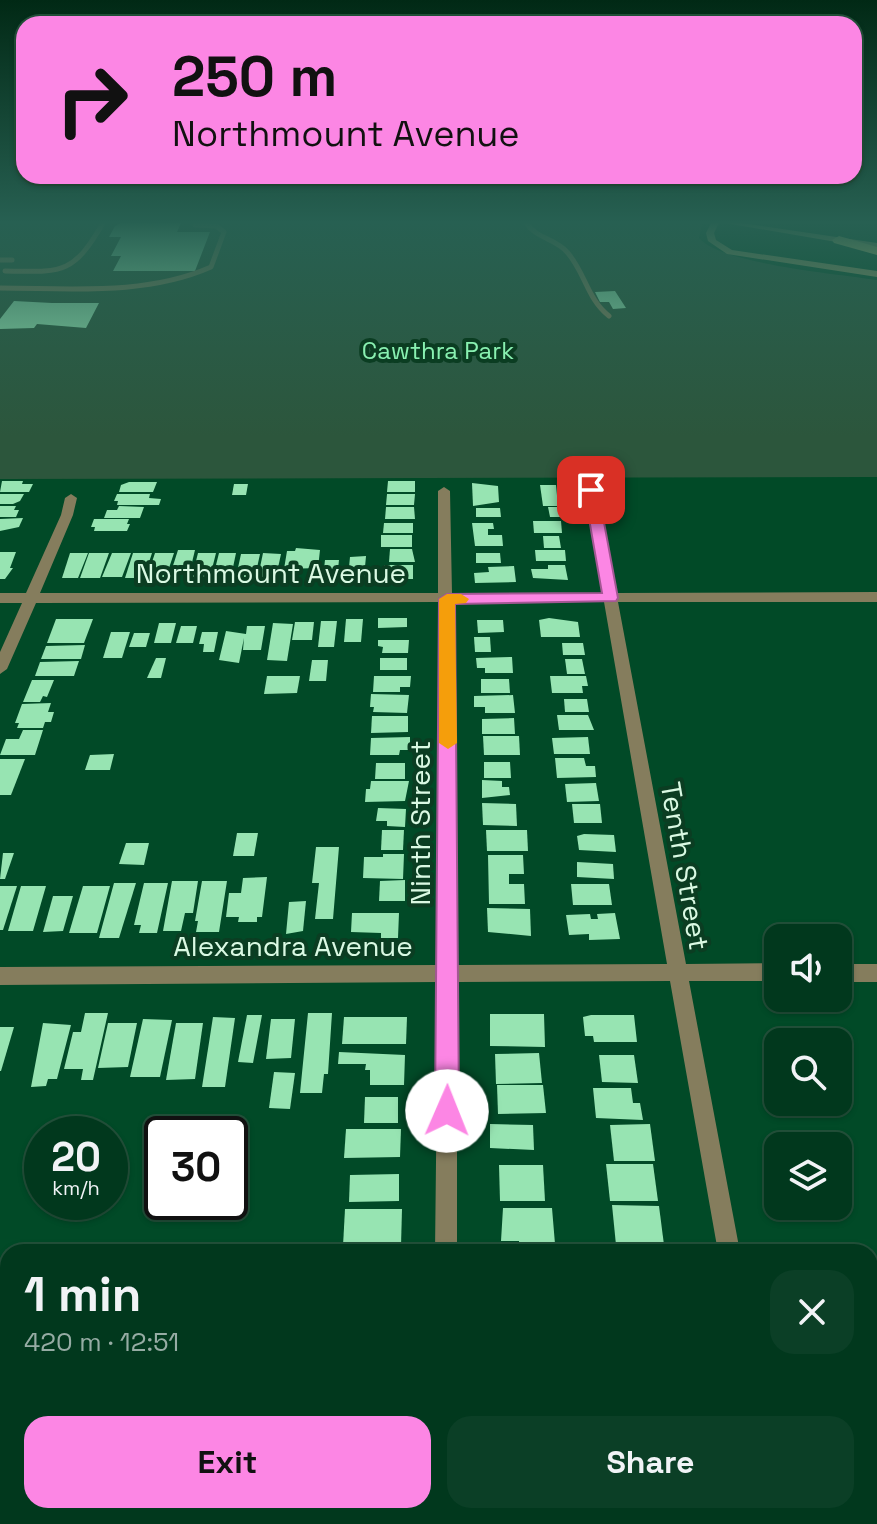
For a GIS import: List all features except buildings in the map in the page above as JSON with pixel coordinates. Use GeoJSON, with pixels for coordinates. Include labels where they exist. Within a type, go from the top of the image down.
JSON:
{"type":"FeatureCollection","features":[{"type":"Feature","properties":{"kind":"street","name":"Tenth Street"},"geometry":{"type":"LineString","coordinates":[[591,490],[728,1244]]}},
{"type":"Feature","properties":{"kind":"street","name":"Ninth Street"},"geometry":{"type":"LineString","coordinates":[[444,491],[447,599],[446,1244]]}},
{"type":"Feature","properties":{"kind":"street"},"geometry":{"type":"LineString","coordinates":[[0,669],[67,515],[71,498]]}},
{"type":"Feature","properties":{"kind":"street","name":"Northmount Avenue"},"geometry":{"type":"LineString","coordinates":[[0,598],[877,597]]}},
{"type":"Feature","properties":{"kind":"street","name":"Alexandra Avenue"},"geometry":{"type":"LineString","coordinates":[[0,976],[764,972]]}},
{"type":"Feature","properties":{"kind":"street"},"geometry":{"type":"LineString","coordinates":[[852,973],[877,973]]}},
{"type":"Feature","properties":{"kind":"lane"},"geometry":{"type":"LineString","coordinates":[[588,294],[592,303],[609,316]]}},
{"type":"Feature","properties":{"kind":"green space","name":"Cawthra Park"},"geometry":{"type":"Polygon","coordinates":[[[0,294],[877,294],[877,477],[0,479],[0,294]]]}},
{"type":"Feature","properties":{"kind":"slow traffic"},"geometry":{"type":"LineString","coordinates":[[448,743],[447,599],[461,599]]}},
{"type":"Feature","properties":{"kind":"route"},"geometry":{"type":"LineString","coordinates":[[447,1111],[447,599],[611,598],[591,490]]}}]}
